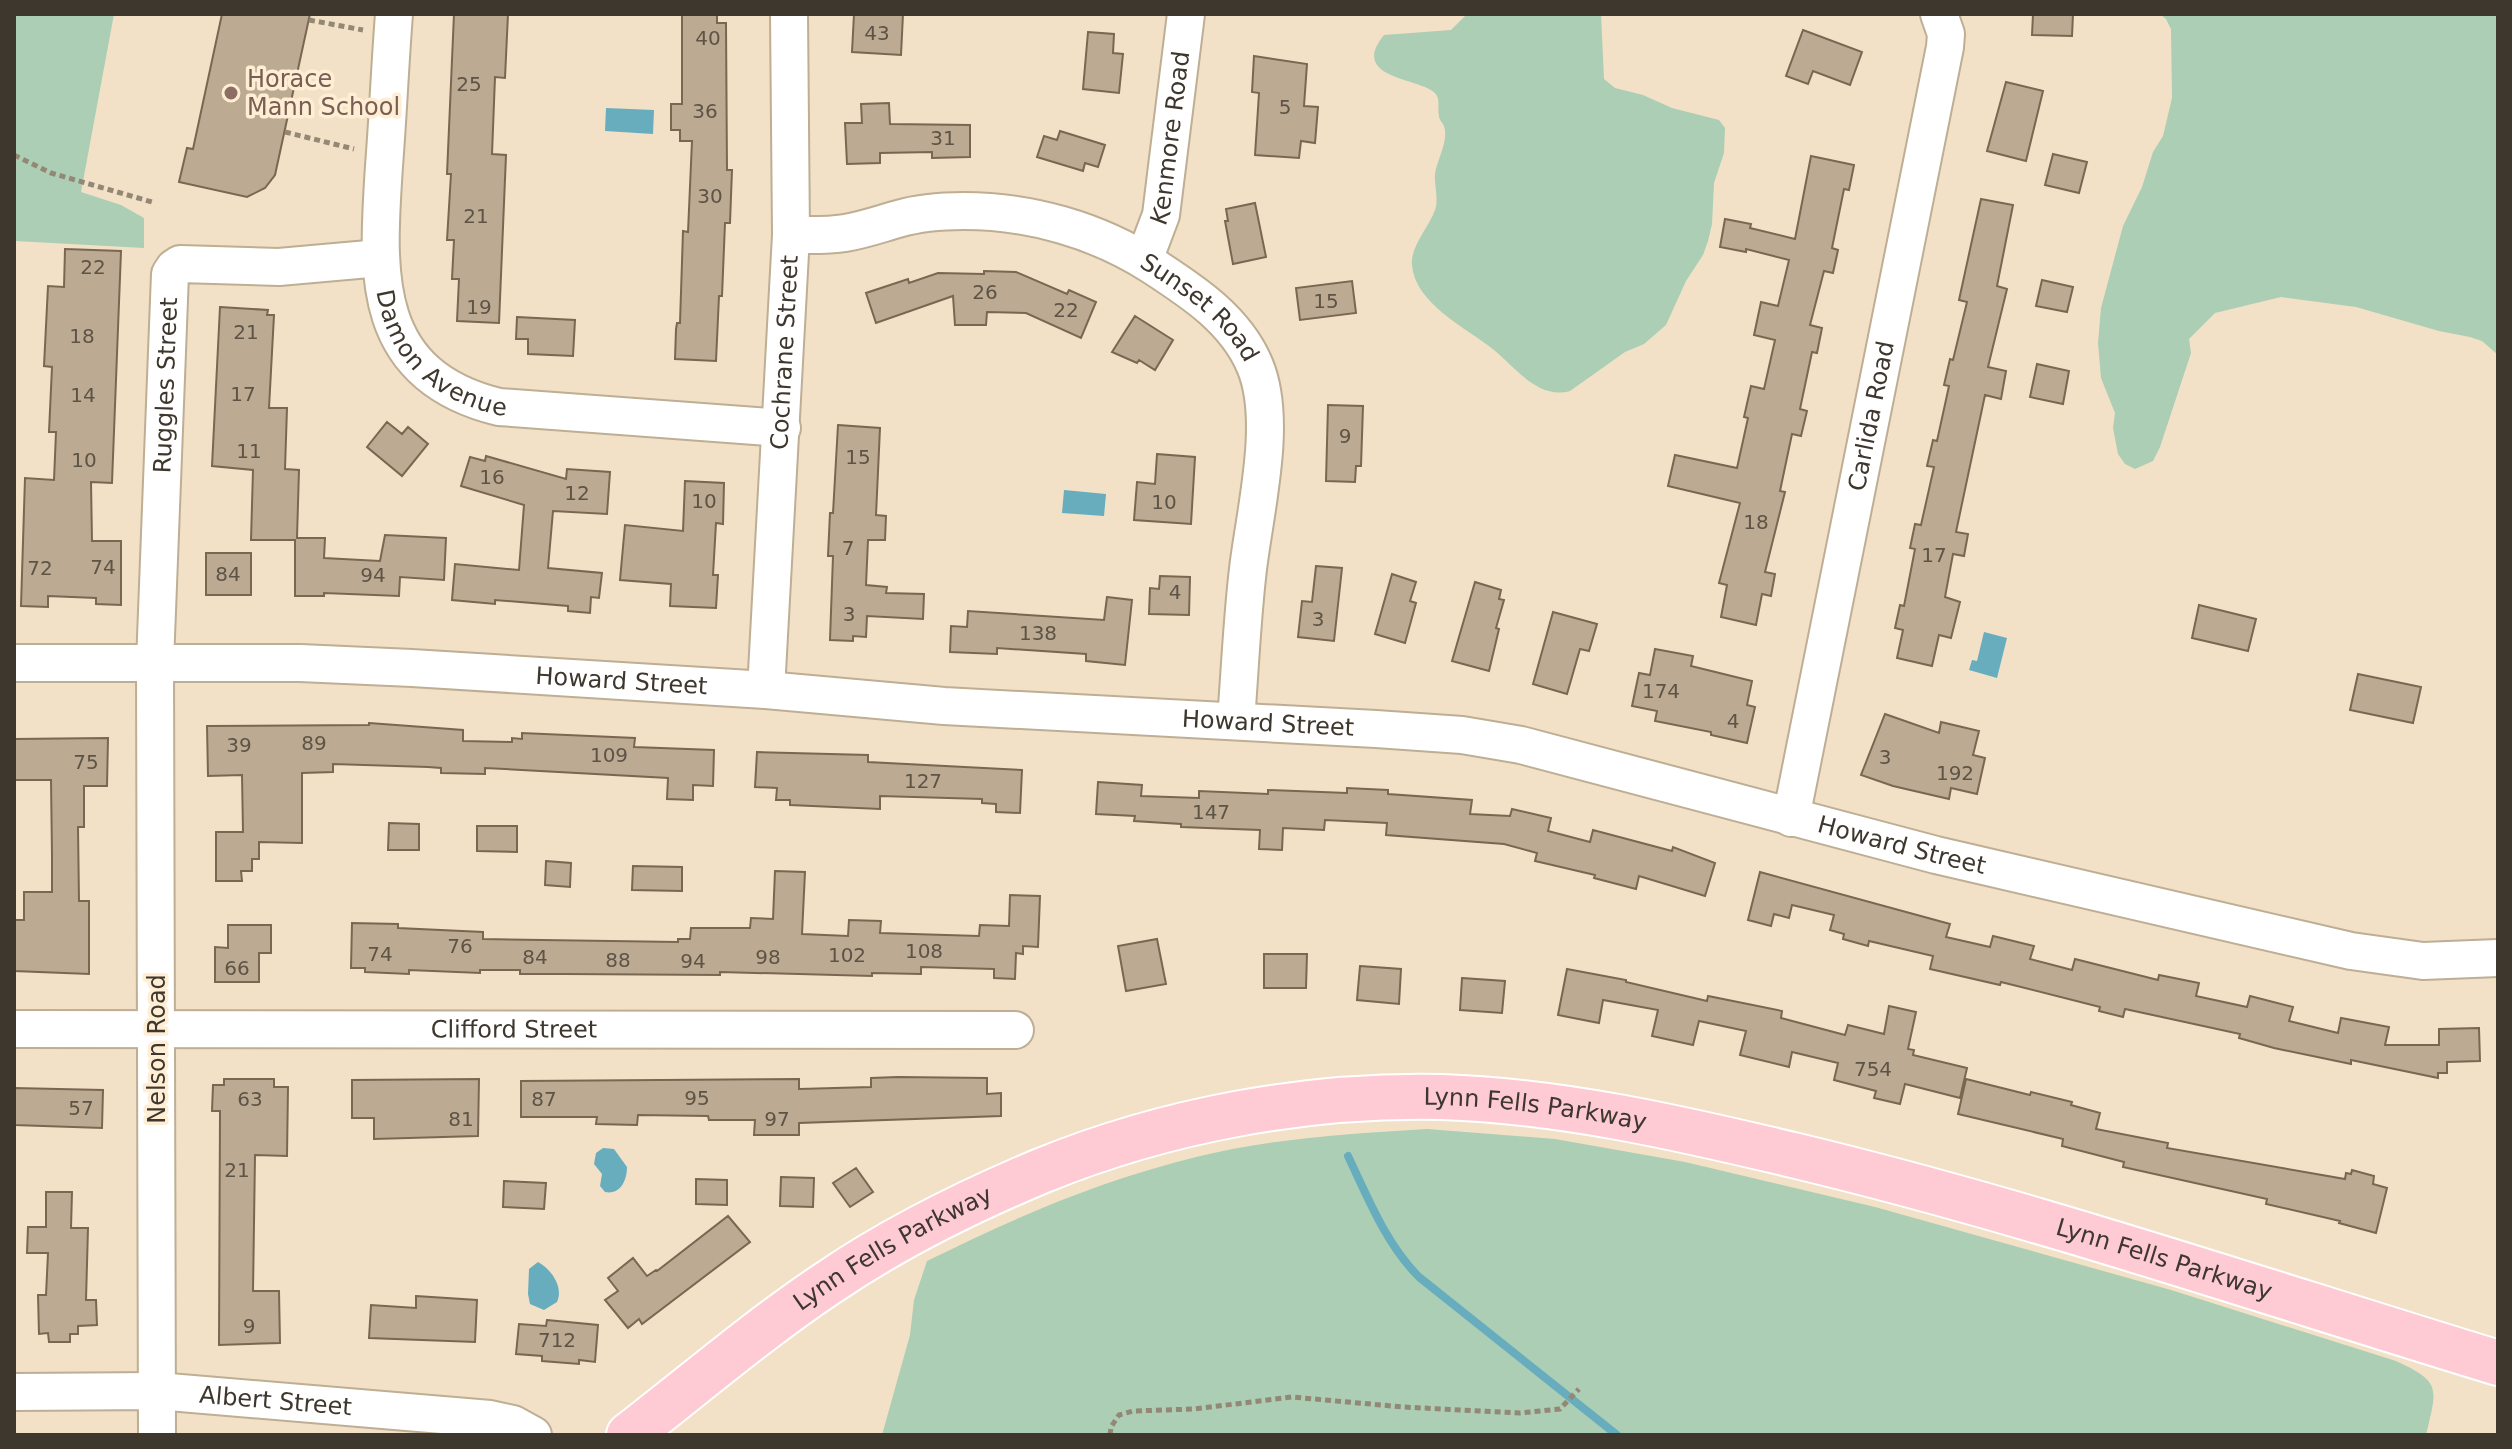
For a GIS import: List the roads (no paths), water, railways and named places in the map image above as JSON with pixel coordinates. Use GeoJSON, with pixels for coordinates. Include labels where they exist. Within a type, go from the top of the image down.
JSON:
{"type":"FeatureCollection","features":[{"type":"Feature","properties":{"kind":"main road","name":"Lynn Fells Parkway"},"geometry":{"type":"LineString","coordinates":[[629,1435],[824,1285],[917,1229],[994,1192],[1076,1158],[1220,1118],[1318,1102],[1400,1097],[1482,1099],[1574,1110],[1722,1138],[1824,1162],[2115,1243],[2498,1363]]}},
{"type":"Feature","properties":{"kind":"street","name":"Cochrane Street"},"geometry":{"type":"LineString","coordinates":[[766,690],[791,235],[789,14]]}},
{"type":"Feature","properties":{"kind":"street","name":"Kenmore Road"},"geometry":{"type":"LineString","coordinates":[[1144,260],[1161,215],[1186,14]]}},
{"type":"Feature","properties":{"kind":"street","name":"Carlida Road"},"geometry":{"type":"LineString","coordinates":[[1791,818],[1945,47],[1946,34],[1939,14]]}},
{"type":"Feature","properties":{"kind":"street","name":"Damon Avenue"},"geometry":{"type":"LineString","coordinates":[[393,25],[380,258],[385,303],[404,342],[433,375],[470,398],[513,409],[782,428]]}},
{"type":"Feature","properties":{"kind":"street","name":"Sunset Road"},"geometry":{"type":"LineString","coordinates":[[791,235],[845,233],[900,218],[931,214],[995,212],[1026,216],[1087,233],[1144,260],[1203,301],[1234,331],[1255,366],[1263,393],[1264,434],[1247,573],[1236,720]]}},
{"type":"Feature","properties":{"kind":"street","name":"Ruggles Street"},"geometry":{"type":"LineString","coordinates":[[155,663],[171,272],[180,264],[279,267],[380,258]]}},
{"type":"Feature","properties":{"kind":"street","name":"Howard Street"},"geometry":{"type":"LineString","coordinates":[[14,663],[368,666],[766,690],[944,706],[1462,735],[1500,740],[1936,855],[2351,951],[2423,961],[2498,958]]}},
{"type":"Feature","properties":{"kind":"street","name":"Nelson Road"},"geometry":{"type":"LineString","coordinates":[[155,663],[157,1435]]}},
{"type":"Feature","properties":{"kind":"street","name":"Clifford Street"},"geometry":{"type":"LineString","coordinates":[[14,1029],[1015,1030]]}},
{"type":"Feature","properties":{"kind":"street","name":"Albert Street"},"geometry":{"type":"LineString","coordinates":[[14,1392],[157,1391],[490,1419],[513,1424],[533,1435]]}},
{"type":"Feature","properties":{"kind":"water"},"geometry":{"type":"Polygon","coordinates":[[[606,108],[654,110],[653,134],[605,131],[606,108]]]}},
{"type":"Feature","properties":{"kind":"water"},"geometry":{"type":"Polygon","coordinates":[[[1064,490],[1106,494],[1104,516],[1062,513],[1064,490]]]}},
{"type":"Feature","properties":{"kind":"water"},"geometry":{"type":"Polygon","coordinates":[[[1984,632],[2007,638],[1997,678],[1969,670],[1972,660],[1977,661],[1984,632]]]}},
{"type":"Feature","properties":{"kind":"water"},"geometry":{"type":"Polygon","coordinates":[[[603,1148],[614,1149],[627,1167],[622,1186],[615,1191],[605,1192],[600,1186],[602,1174],[594,1164],[596,1153],[603,1148]]]}},
{"type":"Feature","properties":{"kind":"water"},"geometry":{"type":"Polygon","coordinates":[[[538,1262],[552,1274],[559,1290],[557,1302],[544,1310],[530,1304],[528,1294],[529,1269],[538,1262]]]}},
{"type":"Feature","properties":{"kind":"waterway"},"geometry":{"type":"LineString","coordinates":[[1348,1156],[1387,1235],[1419,1277],[1617,1435]]}},
{"type":"Feature","properties":{"kind":"place","name":"Horace Mann School"},"geometry":{"type":"Point","coordinates":[231,93]}}]}
